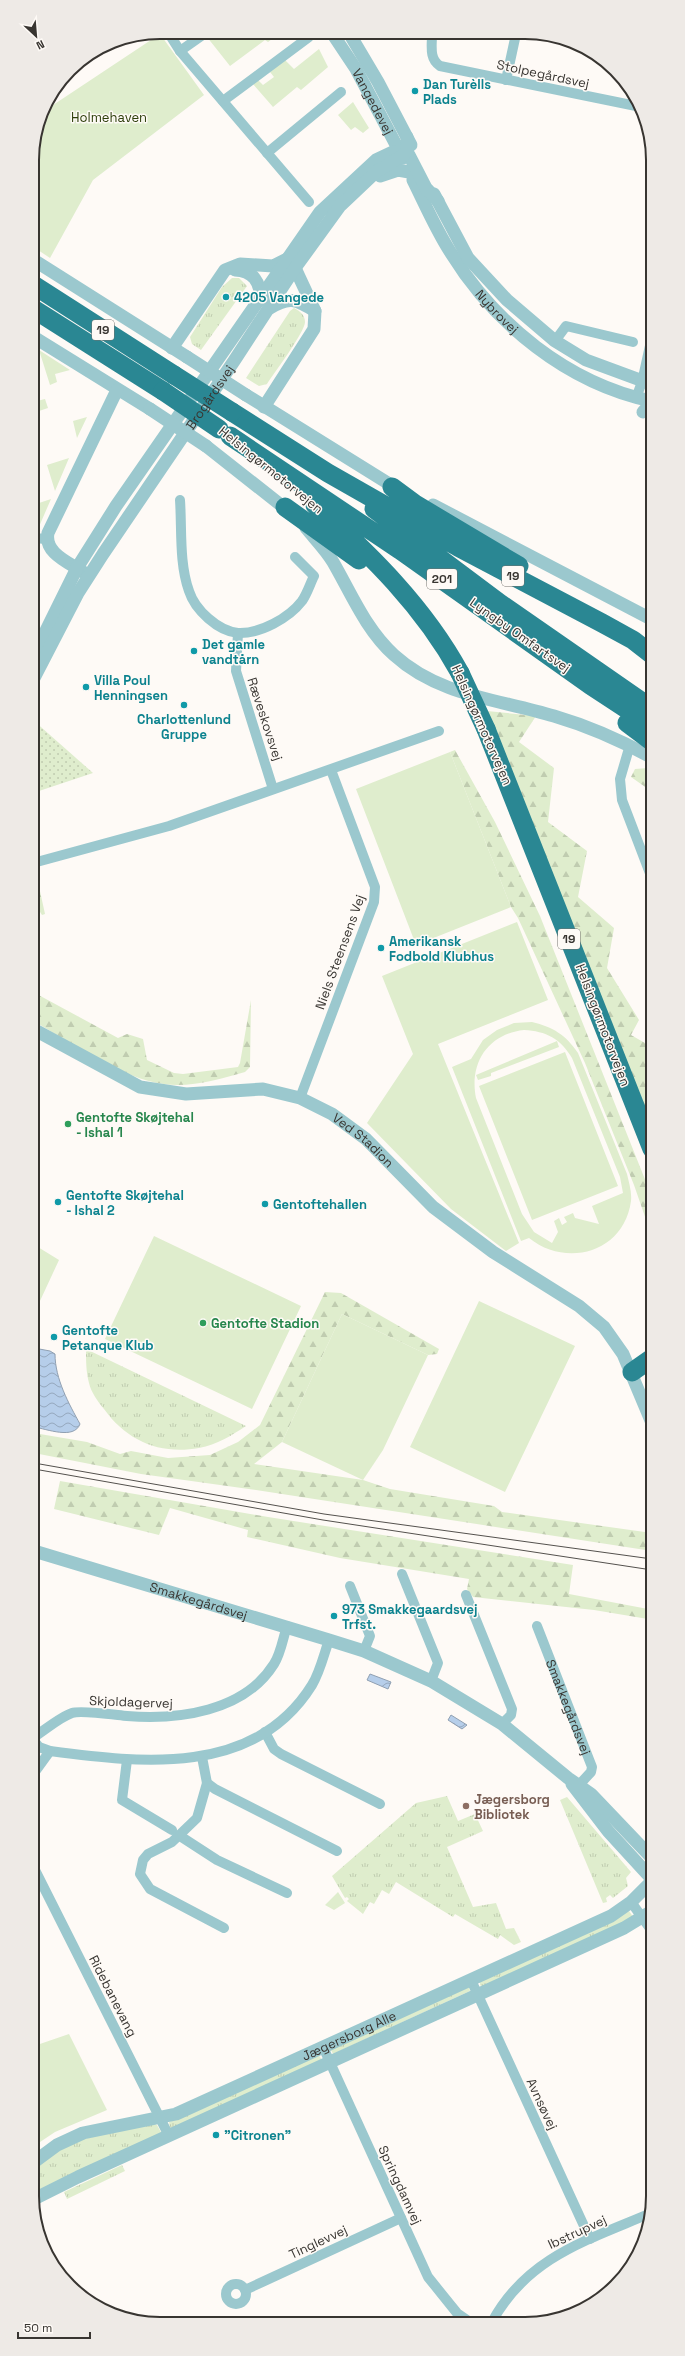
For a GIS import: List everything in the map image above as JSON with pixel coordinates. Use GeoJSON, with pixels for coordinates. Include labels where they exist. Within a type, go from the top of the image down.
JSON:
{"type":"FeatureCollection","features":[{"type":"Feature","properties":{"kind":"highway","name":"Helsingørmotorvejen"},"geometry":{"type":"LineString","coordinates":[[39,288],[328,473],[458,547],[633,640],[646,650]]}},
{"type":"Feature","properties":{"kind":"highway","name":"Helsingørmotorvejen"},"geometry":{"type":"LineString","coordinates":[[39,312],[225,432],[307,498],[344,531],[385,571],[428,621],[460,673],[486,729],[646,1134]]}},
{"type":"Feature","properties":{"kind":"highway","name":"Lyngby Omfartsvej"},"geometry":{"type":"LineString","coordinates":[[225,432],[400,550],[590,685],[646,722]]}},
{"type":"Feature","properties":{"kind":"highway","name":"Lyngby Omfartsvej"},"geometry":{"type":"LineString","coordinates":[[328,473],[447,566],[646,705]]}},
{"type":"Feature","properties":{"kind":"highway"},"geometry":{"type":"LineString","coordinates":[[392,487],[415,504],[620,626],[633,640]]}},
{"type":"Feature","properties":{"kind":"highway"},"geometry":{"type":"LineString","coordinates":[[285,507],[372,569],[428,621]]}},
{"type":"Feature","properties":{"kind":"highway"},"geometry":{"type":"LineString","coordinates":[[400,550],[405,562],[646,737]]}},
{"type":"Feature","properties":{"kind":"highway"},"geometry":{"type":"LineString","coordinates":[[632,1372],[646,1362]]}},
{"type":"Feature","properties":{"kind":"highway"},"geometry":{"type":"LineString","coordinates":[[632,1372],[646,1368]]}},
{"type":"Feature","properties":{"kind":"street"},"geometry":{"type":"LineString","coordinates":[[173,39],[180,50],[309,202]]}},
{"type":"Feature","properties":{"kind":"street"},"geometry":{"type":"LineString","coordinates":[[180,50],[196,39]]}},
{"type":"Feature","properties":{"kind":"street"},"geometry":{"type":"LineString","coordinates":[[223,101],[306,39]]}},
{"type":"Feature","properties":{"kind":"street","name":"Vangedevej"},"geometry":{"type":"LineString","coordinates":[[336,39],[356,69],[402,153],[409,172]]}},
{"type":"Feature","properties":{"kind":"street","name":"Vangedevej"},"geometry":{"type":"LineString","coordinates":[[353,39],[378,82],[407,137]]}},
{"type":"Feature","properties":{"kind":"street","name":"Stolpegårdsvej"},"geometry":{"type":"LineString","coordinates":[[432,39],[432,56],[440,66],[632,105]]}},
{"type":"Feature","properties":{"kind":"street"},"geometry":{"type":"LineString","coordinates":[[506,80],[515,39]]}},
{"type":"Feature","properties":{"kind":"street"},"geometry":{"type":"LineString","coordinates":[[356,69],[367,101],[386,139],[387,148],[382,155]]}},
{"type":"Feature","properties":{"kind":"street"},"geometry":{"type":"LineString","coordinates":[[267,153],[341,92]]}},
{"type":"Feature","properties":{"kind":"street"},"geometry":{"type":"LineString","coordinates":[[382,155],[402,153],[408,148],[407,137]]}},
{"type":"Feature","properties":{"kind":"street","name":"Nybrovej"},"geometry":{"type":"LineString","coordinates":[[407,137],[468,268],[505,323],[547,355],[593,380],[646,396]]}},
{"type":"Feature","properties":{"kind":"street"},"geometry":{"type":"LineString","coordinates":[[402,153],[412,159],[426,188],[438,201]]}},
{"type":"Feature","properties":{"kind":"street","name":"Brogårdsvej"},"geometry":{"type":"LineString","coordinates":[[39,668],[78,593],[292,263],[329,218],[356,191],[380,168],[402,153]]}},
{"type":"Feature","properties":{"kind":"street","name":"Brogårdsvej"},"geometry":{"type":"LineString","coordinates":[[292,263],[320,212],[382,155]]}},
{"type":"Feature","properties":{"kind":"street"},"geometry":{"type":"LineString","coordinates":[[356,191],[390,171],[409,172]]}},
{"type":"Feature","properties":{"kind":"street","name":"Nybrovej"},"geometry":{"type":"LineString","coordinates":[[409,172],[450,252],[555,341],[646,396]]}},
{"type":"Feature","properties":{"kind":"street"},"geometry":{"type":"LineString","coordinates":[[39,263],[392,487],[504,541],[646,616]]}},
{"type":"Feature","properties":{"kind":"street"},"geometry":{"type":"LineString","coordinates":[[172,348],[225,270],[240,264],[273,266],[292,263],[315,311],[314,329],[264,406]]}},
{"type":"Feature","properties":{"kind":"street"},"geometry":{"type":"LineString","coordinates":[[225,270],[242,271],[251,274],[259,284],[264,304],[289,299],[303,304],[315,311]]}},
{"type":"Feature","properties":{"kind":"street","name":"Brogårdsvej"},"geometry":{"type":"LineString","coordinates":[[39,645],[77,568],[116,506],[264,304]]}},
{"type":"Feature","properties":{"kind":"street"},"geometry":{"type":"LineString","coordinates":[[547,355],[566,326],[633,342]]}},
{"type":"Feature","properties":{"kind":"street"},"geometry":{"type":"LineString","coordinates":[[39,340],[150,409],[206,446],[285,507],[332,560],[372,630],[393,654],[412,670],[458,692],[482,700],[553,715],[590,728],[630,745],[646,754]]}},
{"type":"Feature","properties":{"kind":"street"},"geometry":{"type":"LineString","coordinates":[[89,576],[52,551],[47,539],[50,527],[66,491],[117,390]]}},
{"type":"Feature","properties":{"kind":"street"},"geometry":{"type":"LineString","coordinates":[[180,500],[182,545],[189,592],[211,621],[238,633],[272,625],[288,614],[302,600],[314,576],[295,557]]}},
{"type":"Feature","properties":{"kind":"street"},"geometry":{"type":"LineString","coordinates":[[39,538],[47,539]]}},
{"type":"Feature","properties":{"kind":"street","name":"Ræveskovsvej"},"geometry":{"type":"LineString","coordinates":[[238,633],[236,671],[273,789]]}},
{"type":"Feature","properties":{"kind":"street"},"geometry":{"type":"LineString","coordinates":[[39,861],[149,832],[331,770],[439,731]]}},
{"type":"Feature","properties":{"kind":"street"},"geometry":{"type":"LineString","coordinates":[[630,745],[620,779],[622,800],[646,863]]}},
{"type":"Feature","properties":{"kind":"street","name":"Niels Steensens Vej"},"geometry":{"type":"LineString","coordinates":[[300,1098],[374,902],[375,887],[331,770]]}},
{"type":"Feature","properties":{"kind":"street","name":"Ved Stadion"},"geometry":{"type":"LineString","coordinates":[[39,1032],[140,1087],[186,1094],[263,1089],[300,1098],[332,1114],[366,1139],[433,1207],[493,1252],[579,1306],[614,1339],[632,1372],[646,1408]]}},
{"type":"Feature","properties":{"kind":"street","name":"Smakkegårdsvej"},"geometry":{"type":"LineString","coordinates":[[39,1552],[287,1626],[364,1651],[431,1681],[502,1724],[568,1778],[591,1794],[646,1852]]}},
{"type":"Feature","properties":{"kind":"street"},"geometry":{"type":"LineString","coordinates":[[402,1574],[438,1663],[431,1681]]}},
{"type":"Feature","properties":{"kind":"street"},"geometry":{"type":"LineString","coordinates":[[350,1586],[370,1636],[364,1651]]}},
{"type":"Feature","properties":{"kind":"street"},"geometry":{"type":"LineString","coordinates":[[466,1594],[512,1709],[511,1715],[502,1724]]}},
{"type":"Feature","properties":{"kind":"street","name":"Skjoldagervej"},"geometry":{"type":"LineString","coordinates":[[39,1734],[73,1712],[148,1718],[178,1717],[205,1710],[229,1701],[252,1688],[267,1675],[276,1662],[287,1626]]}},
{"type":"Feature","properties":{"kind":"street","name":"Smakkegårdsvej"},"geometry":{"type":"LineString","coordinates":[[537,1626],[592,1767],[591,1772],[579,1786]]}},
{"type":"Feature","properties":{"kind":"street"},"geometry":{"type":"LineString","coordinates":[[39,1747],[50,1751],[126,1760],[175,1760],[202,1757],[227,1750],[265,1732],[283,1718],[308,1690],[329,1640]]}},
{"type":"Feature","properties":{"kind":"street"},"geometry":{"type":"LineString","coordinates":[[265,1732],[274,1749],[281,1754],[380,1804]]}},
{"type":"Feature","properties":{"kind":"street"},"geometry":{"type":"LineString","coordinates":[[39,1766],[50,1751]]}},
{"type":"Feature","properties":{"kind":"street"},"geometry":{"type":"LineString","coordinates":[[202,1757],[207,1783],[197,1818],[148,1854],[143,1860],[140,1874],[143,1882],[150,1889],[224,1928]]}},
{"type":"Feature","properties":{"kind":"street"},"geometry":{"type":"LineString","coordinates":[[126,1760],[122,1800],[217,1860],[287,1893]]}},
{"type":"Feature","properties":{"kind":"street","name":"Smakkegårdsvej"},"geometry":{"type":"LineString","coordinates":[[568,1778],[612,1835],[646,1873]]}},
{"type":"Feature","properties":{"kind":"street"},"geometry":{"type":"LineString","coordinates":[[207,1783],[215,1789],[337,1850]]}},
{"type":"Feature","properties":{"kind":"street","name":"Ridebanevang"},"geometry":{"type":"LineString","coordinates":[[39,1878],[169,2136]]}},
{"type":"Feature","properties":{"kind":"street","name":"Jægersborg Alle"},"geometry":{"type":"LineString","coordinates":[[39,2158],[57,2145],[83,2133],[176,2114],[611,1916],[631,1902],[646,1886]]}},
{"type":"Feature","properties":{"kind":"street"},"geometry":{"type":"LineString","coordinates":[[631,1902],[646,1913]]}},
{"type":"Feature","properties":{"kind":"street","name":"Jægersborg Alle"},"geometry":{"type":"LineString","coordinates":[[39,2197],[478,1995],[646,1915]]}},
{"type":"Feature","properties":{"kind":"street","name":"Avnsøvej"},"geometry":{"type":"LineString","coordinates":[[471,1980],[590,2239]]}},
{"type":"Feature","properties":{"kind":"street","name":"Springdamvej"},"geometry":{"type":"LineString","coordinates":[[323,2047],[428,2277],[457,2313],[463,2317]]}},
{"type":"Feature","properties":{"kind":"street","name":"Ibstrupvej"},"geometry":{"type":"LineString","coordinates":[[495,2317],[501,2305],[517,2284],[537,2267],[559,2252],[644,2216]]}},
{"type":"Feature","properties":{"kind":"street","name":"Tinglevvej"},"geometry":{"type":"LineString","coordinates":[[245,2290],[401,2218]]}},
{"type":"Feature","properties":{"kind":"green space","name":"Holmehaven"},"geometry":{"type":"Polygon","coordinates":[[[160,39],[164,39],[204,95],[93,180],[50,258],[39,251],[39,152],[43,129],[53,105],[152,40],[160,39]]]}},
{"type":"Feature","properties":{"kind":"green space"},"geometry":{"type":"Polygon","coordinates":[[[209,39],[272,39],[268,42],[265,40],[230,66],[209,39]]]}},
{"type":"Feature","properties":{"kind":"green space"},"geometry":{"type":"Polygon","coordinates":[[[319,49],[328,67],[301,90],[297,87],[273,107],[253,84],[258,80],[263,85],[274,77],[270,72],[285,60],[294,69],[319,49]]]}},
{"type":"Feature","properties":{"kind":"green space"},"geometry":{"type":"Polygon","coordinates":[[[353,102],[369,128],[363,133],[355,127],[351,130],[338,115],[353,102]]]}},
{"type":"Feature","properties":{"kind":"green space"},"geometry":{"type":"Polygon","coordinates":[[[232,278],[239,278],[247,286],[201,350],[192,344],[190,337],[222,287],[232,278]]]}},
{"type":"Feature","properties":{"kind":"green space"},"geometry":{"type":"Polygon","coordinates":[[[294,308],[303,315],[305,322],[304,327],[267,384],[259,386],[246,378],[290,311],[294,308]]]}},
{"type":"Feature","properties":{"kind":"green space"},"geometry":{"type":"Polygon","coordinates":[[[39,350],[70,370],[55,374],[57,382],[50,385],[39,350]]]}},
{"type":"Feature","properties":{"kind":"green space"},"geometry":{"type":"Polygon","coordinates":[[[45,399],[48,408],[39,411],[39,400],[45,399]]]}},
{"type":"Feature","properties":{"kind":"green space"},"geometry":{"type":"Polygon","coordinates":[[[87,417],[77,438],[73,421],[87,417]]]}},
{"type":"Feature","properties":{"kind":"green space"},"geometry":{"type":"Polygon","coordinates":[[[69,458],[55,491],[47,465],[69,458]]]}},
{"type":"Feature","properties":{"kind":"green space"},"geometry":{"type":"Polygon","coordinates":[[[51,499],[39,527],[39,503],[51,499]]]}},
{"type":"Feature","properties":{"kind":"green space"},"geometry":{"type":"Polygon","coordinates":[[[487,711],[536,716],[519,742],[554,768],[548,822],[587,851],[578,897],[614,928],[607,968],[639,1020],[631,1035],[646,1044],[646,1119],[487,711]]]}},
{"type":"Feature","properties":{"kind":"green space"},"geometry":{"type":"Polygon","coordinates":[[[39,725],[93,773],[39,791],[39,725]]]}},
{"type":"Feature","properties":{"kind":"green space"},"geometry":{"type":"Polygon","coordinates":[[[455,750],[495,822],[540,916],[646,1182],[646,1220],[634,1185],[585,1063],[518,918],[511,907],[450,752],[455,750]]]}},
{"type":"Feature","properties":{"kind":"green space"},"geometry":{"type":"Polygon","coordinates":[[[450,752],[511,907],[416,945],[356,789],[450,752]]]}},
{"type":"Feature","properties":{"kind":"green space"},"geometry":{"type":"Polygon","coordinates":[[[646,768],[646,788],[631,777],[635,769],[646,768]]]}},
{"type":"Feature","properties":{"kind":"green space"},"geometry":{"type":"Polygon","coordinates":[[[39,887],[45,914],[42,915],[39,910],[39,887]]]}},
{"type":"Feature","properties":{"kind":"green space"},"geometry":{"type":"Polygon","coordinates":[[[517,922],[548,1000],[438,1044],[519,1243],[506,1251],[451,1209],[367,1123],[413,1054],[382,976],[517,922]]]}},
{"type":"Feature","properties":{"kind":"green space"},"geometry":{"type":"Polygon","coordinates":[[[39,995],[118,1038],[127,1034],[143,1039],[147,1060],[174,1073],[183,1074],[238,1067],[240,1063],[251,1000],[250,1067],[245,1072],[205,1082],[174,1085],[148,1081],[131,1075],[97,1058],[39,1024],[39,995]]]}},
{"type":"Feature","properties":{"kind":"green space"},"geometry":{"type":"Polygon","coordinates":[[[532,1022],[553,1029],[569,1041],[578,1053],[627,1174],[631,1201],[626,1219],[617,1233],[605,1243],[591,1250],[576,1253],[560,1252],[544,1247],[529,1238],[521,1241],[452,1067],[471,1059],[483,1040],[497,1030],[514,1023],[532,1022]],[[524,1030],[500,1037],[484,1052],[475,1073],[476,1098],[522,1214],[534,1232],[552,1243],[558,1232],[554,1221],[559,1218],[562,1225],[567,1222],[564,1217],[573,1213],[575,1218],[599,1224],[592,1206],[623,1193],[620,1177],[572,1058],[568,1051],[558,1041],[546,1034],[524,1030]]]}},
{"type":"Feature","properties":{"kind":"green space"},"geometry":{"type":"Polygon","coordinates":[[[557,1041],[559,1047],[491,1073],[491,1076],[478,1080],[476,1075],[557,1041]]]}},
{"type":"Feature","properties":{"kind":"green space"},"geometry":{"type":"Polygon","coordinates":[[[565,1052],[618,1186],[532,1220],[479,1086],[565,1052]]]}},
{"type":"Feature","properties":{"kind":"green space","name":"Gentofte Stadion"},"geometry":{"type":"Polygon","coordinates":[[[154,1236],[301,1306],[252,1409],[105,1339],[154,1236]]]}},
{"type":"Feature","properties":{"kind":"green space"},"geometry":{"type":"Polygon","coordinates":[[[39,1248],[59,1260],[39,1303],[39,1248]]]}},
{"type":"Feature","properties":{"kind":"green space"},"geometry":{"type":"Polygon","coordinates":[[[325,1292],[341,1293],[439,1349],[437,1354],[428,1355],[342,1314],[282,1442],[254,1464],[363,1480],[390,1489],[494,1506],[502,1512],[646,1532],[646,1550],[256,1490],[141,1474],[39,1454],[39,1434],[87,1442],[120,1454],[131,1451],[168,1458],[210,1455],[238,1442],[260,1425],[325,1292]]]}},
{"type":"Feature","properties":{"kind":"green space"},"geometry":{"type":"Polygon","coordinates":[[[479,1301],[575,1346],[505,1492],[410,1447],[479,1301]]]}},
{"type":"Feature","properties":{"kind":"green space"},"geometry":{"type":"Polygon","coordinates":[[[342,1314],[428,1355],[383,1450],[363,1480],[282,1442],[342,1314]]]}},
{"type":"Feature","properties":{"kind":"green space"},"geometry":{"type":"Polygon","coordinates":[[[86,1349],[246,1426],[230,1436],[206,1447],[185,1450],[158,1447],[146,1443],[123,1430],[95,1397],[88,1379],[86,1349]]]}},
{"type":"Feature","properties":{"kind":"green space"},"geometry":{"type":"Polygon","coordinates":[[[60,1481],[268,1517],[573,1565],[569,1594],[646,1609],[646,1619],[594,1610],[473,1597],[467,1589],[469,1579],[340,1558],[247,1537],[248,1530],[170,1508],[159,1535],[54,1509],[60,1481]]]}},
{"type":"Feature","properties":{"kind":"green space"},"geometry":{"type":"Polygon","coordinates":[[[447,1796],[458,1821],[475,1814],[483,1831],[447,1847],[473,1907],[496,1903],[506,1929],[514,1928],[521,1942],[514,1945],[500,1935],[498,1939],[455,1914],[453,1917],[396,1882],[389,1894],[382,1890],[374,1904],[370,1902],[363,1914],[347,1901],[349,1899],[347,1897],[345,1898],[332,1876],[416,1803],[447,1796]]]}},
{"type":"Feature","properties":{"kind":"green space"},"geometry":{"type":"Polygon","coordinates":[[[567,1797],[631,1872],[626,1878],[628,1886],[613,1898],[610,1895],[606,1898],[607,1902],[603,1903],[560,1800],[567,1797]]]}},
{"type":"Feature","properties":{"kind":"green space"},"geometry":{"type":"Polygon","coordinates":[[[338,1892],[345,1903],[334,1910],[325,1905],[338,1892]]]}},
{"type":"Feature","properties":{"kind":"green space"},"geometry":{"type":"Polygon","coordinates":[[[629,1911],[634,1918],[483,1988],[480,1985],[480,1979],[629,1911]]]}},
{"type":"Feature","properties":{"kind":"green space"},"geometry":{"type":"Polygon","coordinates":[[[469,1987],[470,1991],[333,2054],[331,2050],[469,1987]]]}},
{"type":"Feature","properties":{"kind":"green space"},"geometry":{"type":"Polygon","coordinates":[[[69,2034],[107,2110],[55,2132],[39,2143],[39,2044],[69,2034]]]}},
{"type":"Feature","properties":{"kind":"green space"},"geometry":{"type":"Polygon","coordinates":[[[318,2054],[322,2060],[175,2130],[170,2128],[169,2122],[318,2054]]]}},
{"type":"Feature","properties":{"kind":"green space"},"geometry":{"type":"Polygon","coordinates":[[[152,2123],[157,2125],[162,2134],[39,2193],[39,2164],[71,2142],[152,2123]]]}},
{"type":"Feature","properties":{"kind":"green space"},"geometry":{"type":"Polygon","coordinates":[[[122,2165],[125,2171],[67,2199],[64,2192],[122,2165]]]}},
{"type":"Feature","properties":{"kind":"water"},"geometry":{"type":"Polygon","coordinates":[[[39,1349],[50,1351],[55,1354],[57,1373],[60,1382],[67,1400],[80,1424],[77,1429],[72,1432],[66,1433],[39,1428],[39,1349]]]}},
{"type":"Feature","properties":{"kind":"water"},"geometry":{"type":"Polygon","coordinates":[[[370,1674],[391,1682],[388,1689],[367,1680],[370,1674]]]}},
{"type":"Feature","properties":{"kind":"water"},"geometry":{"type":"Polygon","coordinates":[[[451,1715],[467,1725],[462,1729],[448,1720],[451,1715]]]}},
{"type":"Feature","properties":{"kind":"tram line"},"geometry":{"type":"LineString","coordinates":[[39,1464],[324,1514],[646,1558]]}},
{"type":"Feature","properties":{"kind":"tram line"},"geometry":{"type":"LineString","coordinates":[[39,1470],[323,1520],[646,1569]]}},
{"type":"Feature","properties":{"kind":"place","name":"Dan Turèlls Plads"},"geometry":{"type":"Point","coordinates":[415,91]}},
{"type":"Feature","properties":{"kind":"place","name":"4205 Vangede"},"geometry":{"type":"Point","coordinates":[226,297]}},
{"type":"Feature","properties":{"kind":"place","name":"Det gamle vandtårn"},"geometry":{"type":"Point","coordinates":[194,651]}},
{"type":"Feature","properties":{"kind":"place","name":"Villa Poul Henningsen"},"geometry":{"type":"Point","coordinates":[86,687]}},
{"type":"Feature","properties":{"kind":"place","name":"Charlottenlund Gruppe"},"geometry":{"type":"Point","coordinates":[184,705]}},
{"type":"Feature","properties":{"kind":"place","name":"Amerikansk Fodbold Klubhus"},"geometry":{"type":"Point","coordinates":[381,948]}},
{"type":"Feature","properties":{"kind":"place","name":"Gentofte Skøjtehal - Ishal 1"},"geometry":{"type":"Point","coordinates":[68,1124]}},
{"type":"Feature","properties":{"kind":"place","name":"Gentofte Skøjtehal - Ishal 2"},"geometry":{"type":"Point","coordinates":[58,1202]}},
{"type":"Feature","properties":{"kind":"place","name":"Gentoftehallen"},"geometry":{"type":"Point","coordinates":[265,1204]}},
{"type":"Feature","properties":{"kind":"place","name":"Gentofte Stadion"},"geometry":{"type":"Point","coordinates":[203,1323]}},
{"type":"Feature","properties":{"kind":"place","name":"Gentofte Petanque Klub"},"geometry":{"type":"Point","coordinates":[54,1337]}},
{"type":"Feature","properties":{"kind":"place","name":"973 Smakkegaardsvej Trfst."},"geometry":{"type":"Point","coordinates":[334,1616]}},
{"type":"Feature","properties":{"kind":"place","name":"Jægersborg Bibliotek"},"geometry":{"type":"Point","coordinates":[466,1806]}},
{"type":"Feature","properties":{"kind":"place","name":"\"Citronen\""},"geometry":{"type":"Point","coordinates":[216,2135]}}]}
